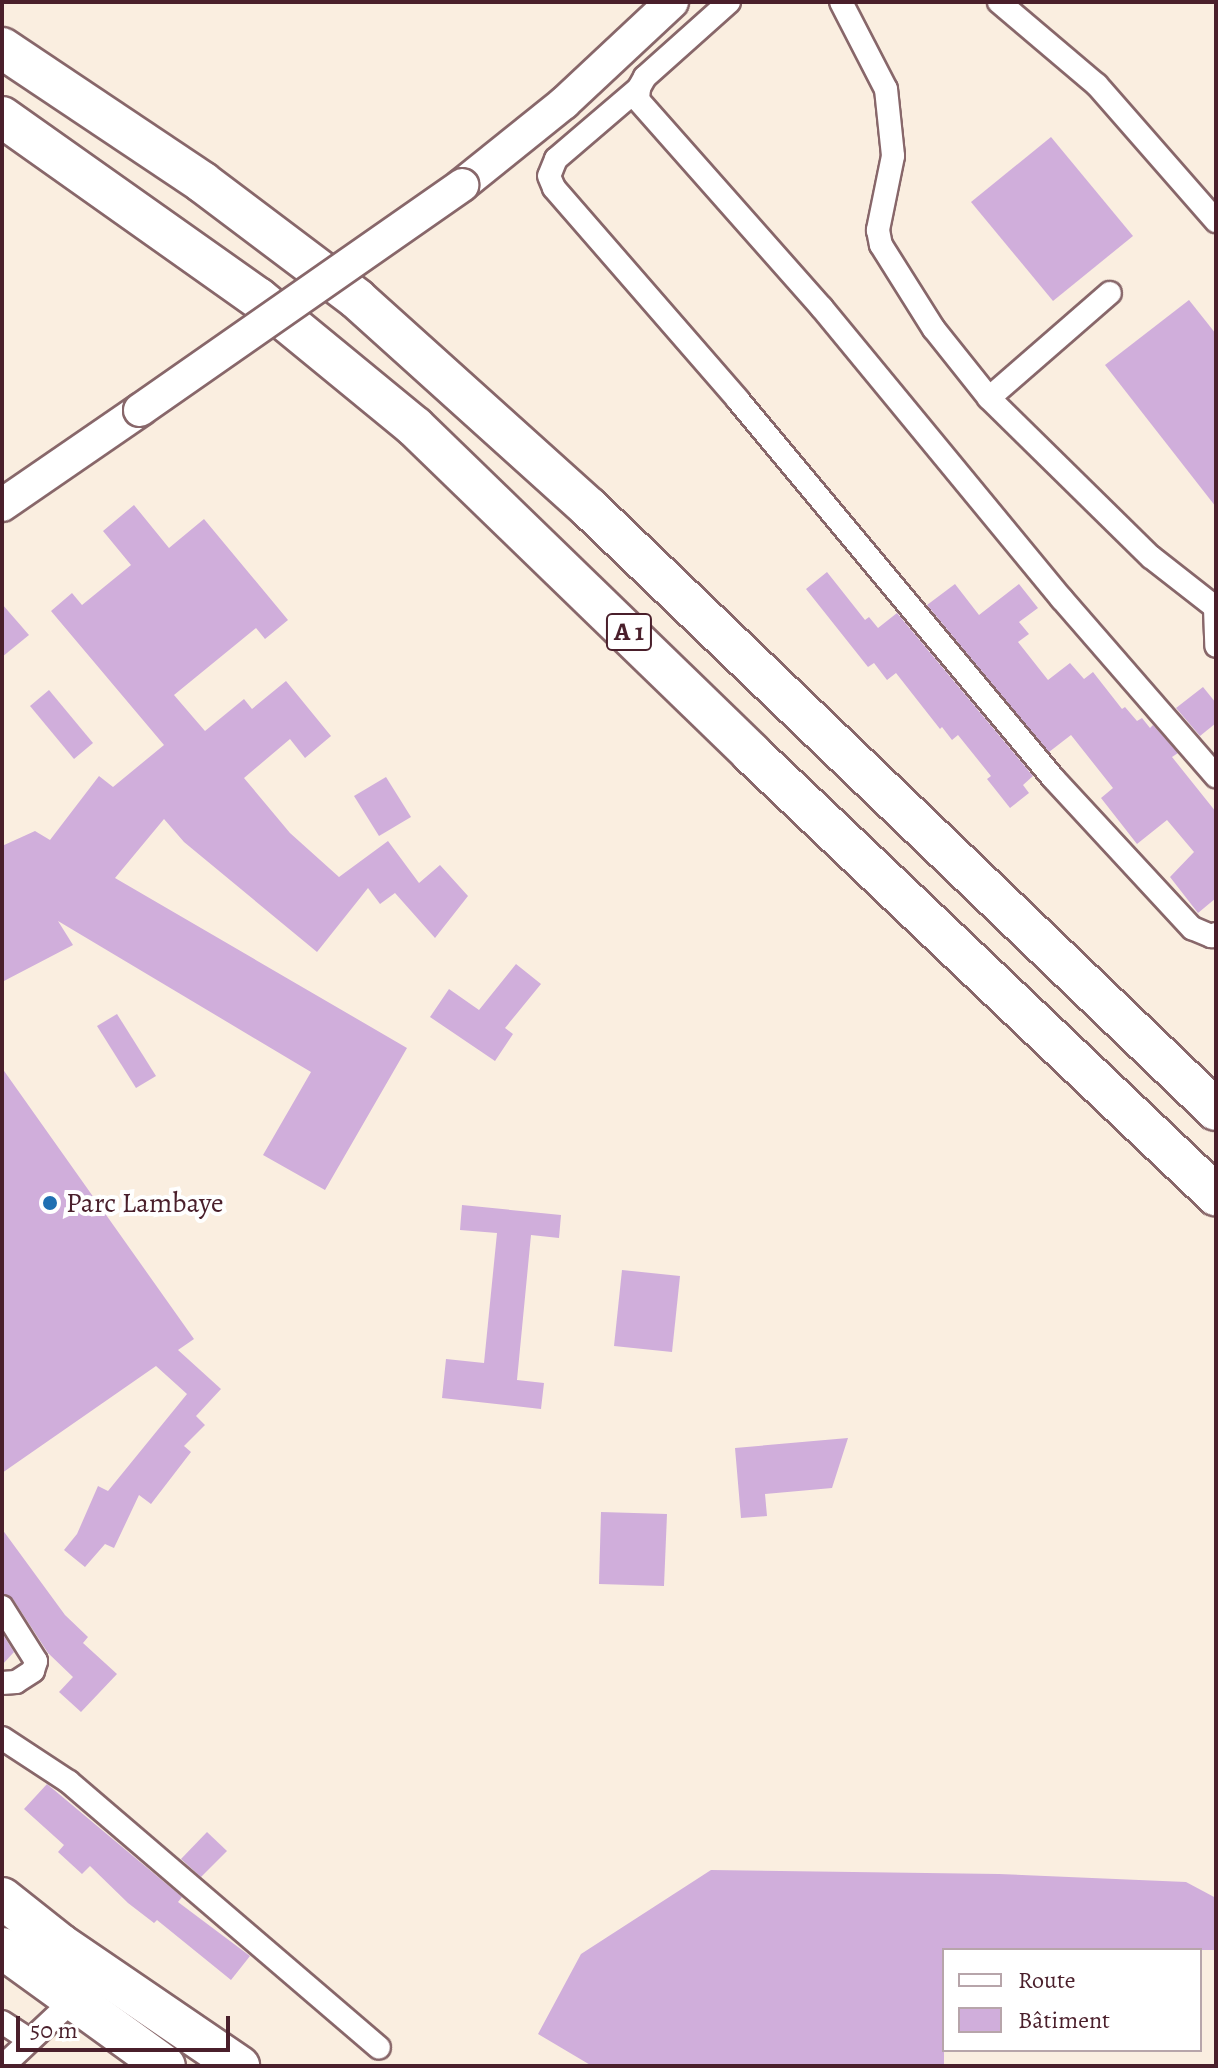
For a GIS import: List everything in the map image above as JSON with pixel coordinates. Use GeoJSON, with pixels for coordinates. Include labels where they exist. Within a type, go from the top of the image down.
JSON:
{"type":"FeatureCollection","features":[{"type":"Feature","properties":{"kind":"highway","name":"A 1"},"geometry":{"type":"LineString","coordinates":[[2,48],[202,182],[357,299],[579,498],[1216,1110]]}},
{"type":"Feature","properties":{"kind":"highway","name":"A 1"},"geometry":{"type":"LineString","coordinates":[[2,117],[258,298],[415,427],[762,764],[1216,1195]]}},
{"type":"Feature","properties":{"kind":"highway"},"geometry":{"type":"LineString","coordinates":[[2,1898],[60,1944],[239,2066]]}},
{"type":"Feature","properties":{"kind":"highway"},"geometry":{"type":"LineString","coordinates":[[2,1948],[165,2066]]}},
{"type":"Feature","properties":{"kind":"street"},"geometry":{"type":"LineString","coordinates":[[2,505],[462,185],[564,103],[672,2]]}},
{"type":"Feature","properties":{"kind":"street"},"geometry":{"type":"LineString","coordinates":[[729,2],[645,77],[639,88],[556,159],[549,176],[554,188],[738,400],[1053,778],[1192,928],[1211,936],[1216,934]]}},
{"type":"Feature","properties":{"kind":"street"},"geometry":{"type":"LineString","coordinates":[[841,2],[886,89],[893,156],[878,230],[881,245],[934,329],[989,398],[1151,557],[1215,608],[1216,646]]}},
{"type":"Feature","properties":{"kind":"street"},"geometry":{"type":"LineString","coordinates":[[999,2],[1097,85],[1216,221]]}},
{"type":"Feature","properties":{"kind":"street"},"geometry":{"type":"LineString","coordinates":[[639,88],[638,100],[645,109],[822,308],[1062,599],[1216,776]]}},
{"type":"Feature","properties":{"kind":"street"},"geometry":{"type":"LineString","coordinates":[[989,398],[1110,293]]}},
{"type":"Feature","properties":{"kind":"street"},"geometry":{"type":"LineString","coordinates":[[2,1607],[36,1661],[33,1671],[16,1682],[2,1683]]}},
{"type":"Feature","properties":{"kind":"street"},"geometry":{"type":"LineString","coordinates":[[2,1738],[69,1782],[379,2048]]}},
{"type":"Feature","properties":{"kind":"street"},"geometry":{"type":"LineString","coordinates":[[3,2066],[73,2000]]}},
{"type":"Feature","properties":{"kind":"street"},"geometry":{"type":"LineString","coordinates":[[2,2022],[30,2040]]}},
{"type":"Feature","properties":{"kind":"building"},"geometry":{"type":"Polygon","coordinates":[[[1051,137],[1133,236],[1053,301],[971,202],[1051,137]]]}},
{"type":"Feature","properties":{"kind":"building"},"geometry":{"type":"Polygon","coordinates":[[[1189,300],[1216,334],[1216,507],[1105,365],[1189,300]]]}},
{"type":"Feature","properties":{"kind":"building"},"geometry":{"type":"Polygon","coordinates":[[[134,505],[169,548],[204,519],[288,620],[265,639],[256,628],[174,695],[205,731],[244,699],[252,709],[286,681],[331,736],[305,758],[290,739],[244,778],[290,833],[339,877],[388,841],[419,883],[440,865],[468,896],[435,938],[395,893],[380,904],[368,888],[317,952],[184,842],[164,819],[115,878],[407,1048],[325,1190],[263,1155],[311,1072],[58,921],[73,945],[2,982],[2,846],[35,831],[50,840],[99,776],[113,787],[164,745],[51,611],[72,593],[82,605],[131,565],[103,531],[134,505]]]}},
{"type":"Feature","properties":{"kind":"building"},"geometry":{"type":"Polygon","coordinates":[[[827,572],[865,620],[869,617],[878,628],[897,613],[1033,776],[1023,785],[1029,793],[1010,808],[987,779],[991,776],[958,735],[952,740],[942,727],[940,729],[896,673],[887,680],[874,663],[868,667],[806,589],[827,572]]]}},
{"type":"Feature","properties":{"kind":"building"},"geometry":{"type":"Polygon","coordinates":[[[955,584],[979,615],[1019,584],[1038,608],[1019,622],[1029,634],[1018,642],[1048,680],[1070,663],[1084,679],[1093,672],[1122,709],[1125,707],[1137,721],[1142,718],[1150,728],[1153,725],[1178,753],[1172,757],[1216,812],[1216,898],[1198,913],[1170,877],[1194,852],[1167,820],[1137,844],[1101,798],[1113,788],[1071,735],[1049,752],[927,605],[955,584]]]}},
{"type":"Feature","properties":{"kind":"building"},"geometry":{"type":"Polygon","coordinates":[[[2,604],[29,635],[2,657],[2,604]]]}},
{"type":"Feature","properties":{"kind":"building"},"geometry":{"type":"Polygon","coordinates":[[[1203,687],[1216,703],[1216,723],[1200,736],[1176,708],[1203,687]]]}},
{"type":"Feature","properties":{"kind":"building"},"geometry":{"type":"Polygon","coordinates":[[[49,690],[93,743],[74,759],[30,706],[49,690]]]}},
{"type":"Feature","properties":{"kind":"building"},"geometry":{"type":"Polygon","coordinates":[[[386,777],[411,817],[379,836],[354,796],[386,777]]]}},
{"type":"Feature","properties":{"kind":"building"},"geometry":{"type":"Polygon","coordinates":[[[516,964],[541,984],[505,1028],[513,1034],[495,1061],[430,1017],[449,989],[479,1010],[516,964]]]}},
{"type":"Feature","properties":{"kind":"building"},"geometry":{"type":"Polygon","coordinates":[[[117,1014],[156,1076],[136,1088],[97,1026],[117,1014]]]}},
{"type":"Feature","properties":{"kind":"building","name":"Parc Lambaye"},"geometry":{"type":"Polygon","coordinates":[[[2,1068],[194,1339],[178,1350],[221,1389],[196,1416],[205,1425],[184,1446],[191,1452],[151,1504],[139,1495],[114,1548],[105,1544],[85,1567],[64,1550],[77,1534],[98,1486],[108,1491],[187,1394],[156,1366],[2,1473],[2,1068]]]}},
{"type":"Feature","properties":{"kind":"building"},"geometry":{"type":"Polygon","coordinates":[[[462,1205],[561,1215],[559,1238],[531,1235],[517,1380],[544,1383],[541,1409],[442,1398],[446,1359],[484,1363],[497,1233],[460,1230],[462,1205]]]}},
{"type":"Feature","properties":{"kind":"building"},"geometry":{"type":"Polygon","coordinates":[[[622,1270],[680,1276],[672,1352],[614,1346],[622,1270]]]}},
{"type":"Feature","properties":{"kind":"building"},"geometry":{"type":"Polygon","coordinates":[[[848,1438],[832,1488],[765,1494],[767,1516],[741,1518],[735,1448],[848,1438]]]}},
{"type":"Feature","properties":{"kind":"building"},"geometry":{"type":"Polygon","coordinates":[[[601,1512],[667,1514],[664,1586],[599,1584],[601,1512]]]}},
{"type":"Feature","properties":{"kind":"building"},"geometry":{"type":"Polygon","coordinates":[[[2,1529],[65,1615],[88,1637],[83,1643],[117,1674],[81,1712],[59,1692],[73,1677],[48,1653],[13,1599],[2,1593],[2,1529]]]}},
{"type":"Feature","properties":{"kind":"building"},"geometry":{"type":"Polygon","coordinates":[[[2,1633],[14,1652],[2,1665],[2,1633]]]}},
{"type":"Feature","properties":{"kind":"building"},"geometry":{"type":"Polygon","coordinates":[[[47,1784],[182,1897],[178,1902],[250,1956],[231,1980],[157,1920],[154,1923],[128,1903],[90,1866],[82,1874],[58,1852],[64,1845],[24,1809],[47,1784]]]}},
{"type":"Feature","properties":{"kind":"building"},"geometry":{"type":"Polygon","coordinates":[[[207,1832],[227,1851],[201,1877],[181,1859],[207,1832]]]}},
{"type":"Feature","properties":{"kind":"building"},"geometry":{"type":"Polygon","coordinates":[[[711,1870],[999,1874],[1186,1882],[1216,1898],[1216,1950],[942,1948],[944,2066],[592,2066],[538,2034],[581,1954],[711,1870]]]}},
{"type":"Feature","properties":{"kind":"place","name":"Parc Lambaye"},"geometry":{"type":"Point","coordinates":[50,1203]}}]}
